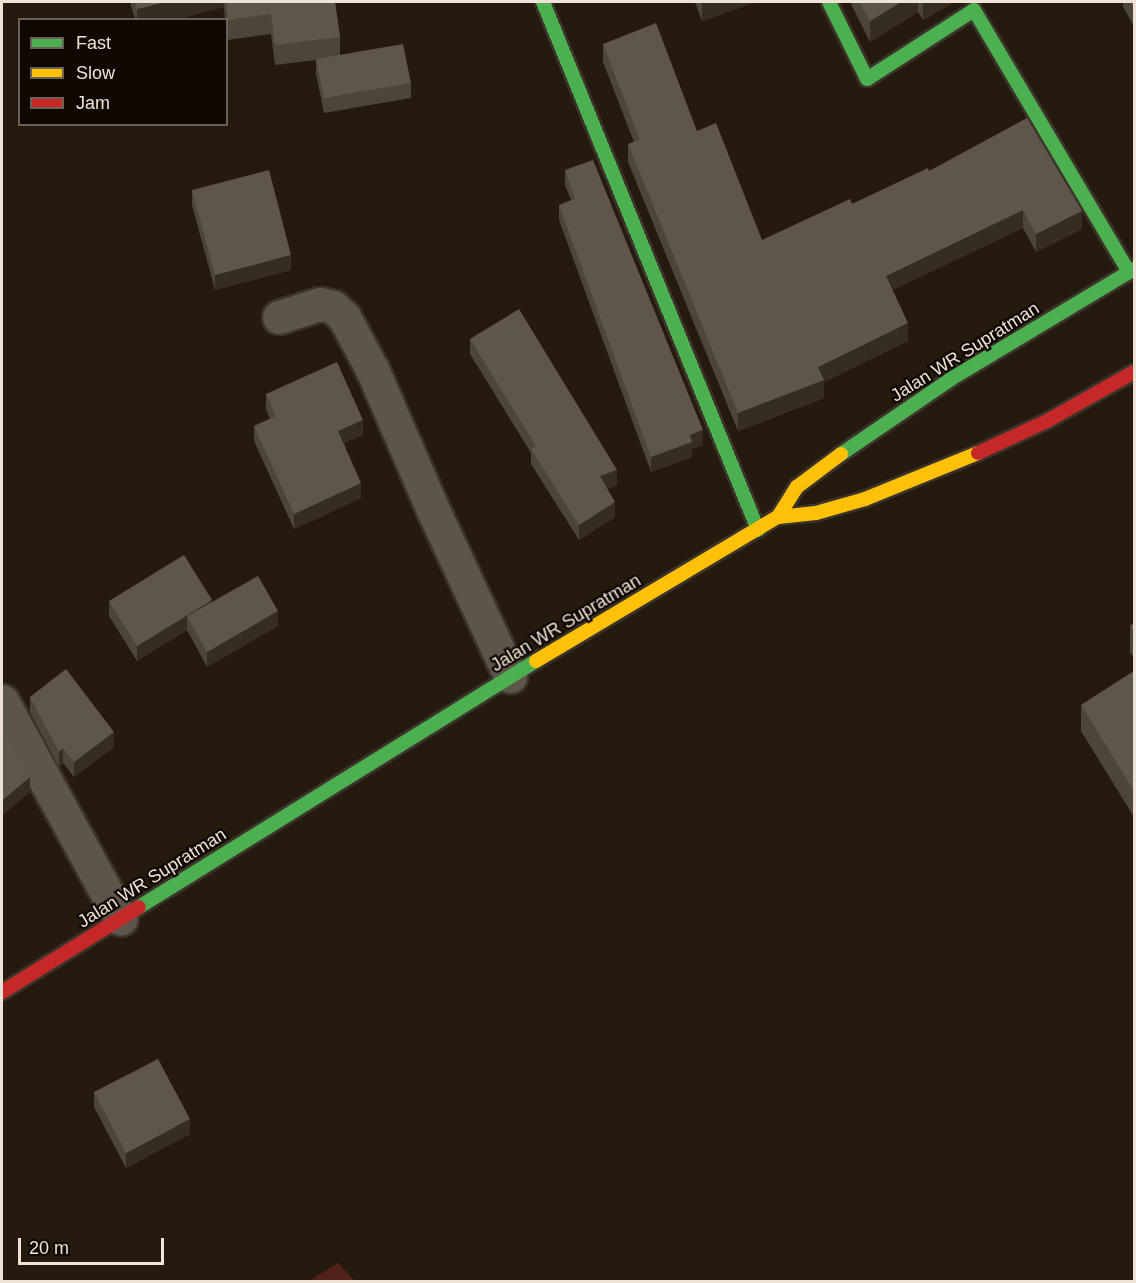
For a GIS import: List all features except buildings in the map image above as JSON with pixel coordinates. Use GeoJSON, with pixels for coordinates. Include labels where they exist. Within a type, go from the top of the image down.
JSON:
{"type":"FeatureCollection","features":[{"type":"Feature","properties":{"kind":"main road"},"geometry":{"type":"LineString","coordinates":[[543,2],[758,530]]}},
{"type":"Feature","properties":{"kind":"main road"},"geometry":{"type":"LineString","coordinates":[[829,2],[867,79],[974,10],[1132,270]]}},
{"type":"Feature","properties":{"kind":"main road","name":"Jalan WR Supratman"},"geometry":{"type":"LineString","coordinates":[[2,992],[510,676],[758,530],[778,517],[797,487],[825,465],[951,379],[1132,270]]}},
{"type":"Feature","properties":{"kind":"main road"},"geometry":{"type":"LineString","coordinates":[[778,517],[816,513],[865,499],[953,464],[1047,421],[1134,372]]}},
{"type":"Feature","properties":{"kind":"street"},"geometry":{"type":"LineString","coordinates":[[279,317],[321,304],[333,308],[345,317],[372,369],[434,512],[510,676]]}},
{"type":"Feature","properties":{"kind":"street"},"geometry":{"type":"LineString","coordinates":[[2,701],[121,919]]}},
{"type":"Feature","properties":{"kind":"shaded area"},"geometry":{"type":"Polygon","coordinates":[[[338,1263],[355,1281],[309,1281],[338,1263]]]}},
{"type":"Feature","properties":{"kind":"traffic: fast"},"geometry":{"type":"LineString","coordinates":[[543,2],[758,530]]}},
{"type":"Feature","properties":{"kind":"traffic: fast"},"geometry":{"type":"LineString","coordinates":[[829,2],[867,79],[974,10],[1129,272]]}},
{"type":"Feature","properties":{"kind":"traffic: fast"},"geometry":{"type":"LineString","coordinates":[[841,454],[951,379],[1134,269]]}},
{"type":"Feature","properties":{"kind":"traffic: fast"},"geometry":{"type":"LineString","coordinates":[[139,907],[536,661]]}},
{"type":"Feature","properties":{"kind":"traffic: slow"},"geometry":{"type":"LineString","coordinates":[[778,517],[816,513],[865,499],[978,453]]}},
{"type":"Feature","properties":{"kind":"traffic: slow"},"geometry":{"type":"LineString","coordinates":[[536,661],[778,517],[797,487],[841,454]]}},
{"type":"Feature","properties":{"kind":"traffic: jam"},"geometry":{"type":"LineString","coordinates":[[978,453],[1047,421],[1134,372]]}},
{"type":"Feature","properties":{"kind":"traffic: jam"},"geometry":{"type":"LineString","coordinates":[[2,992],[139,907]]}}]}
